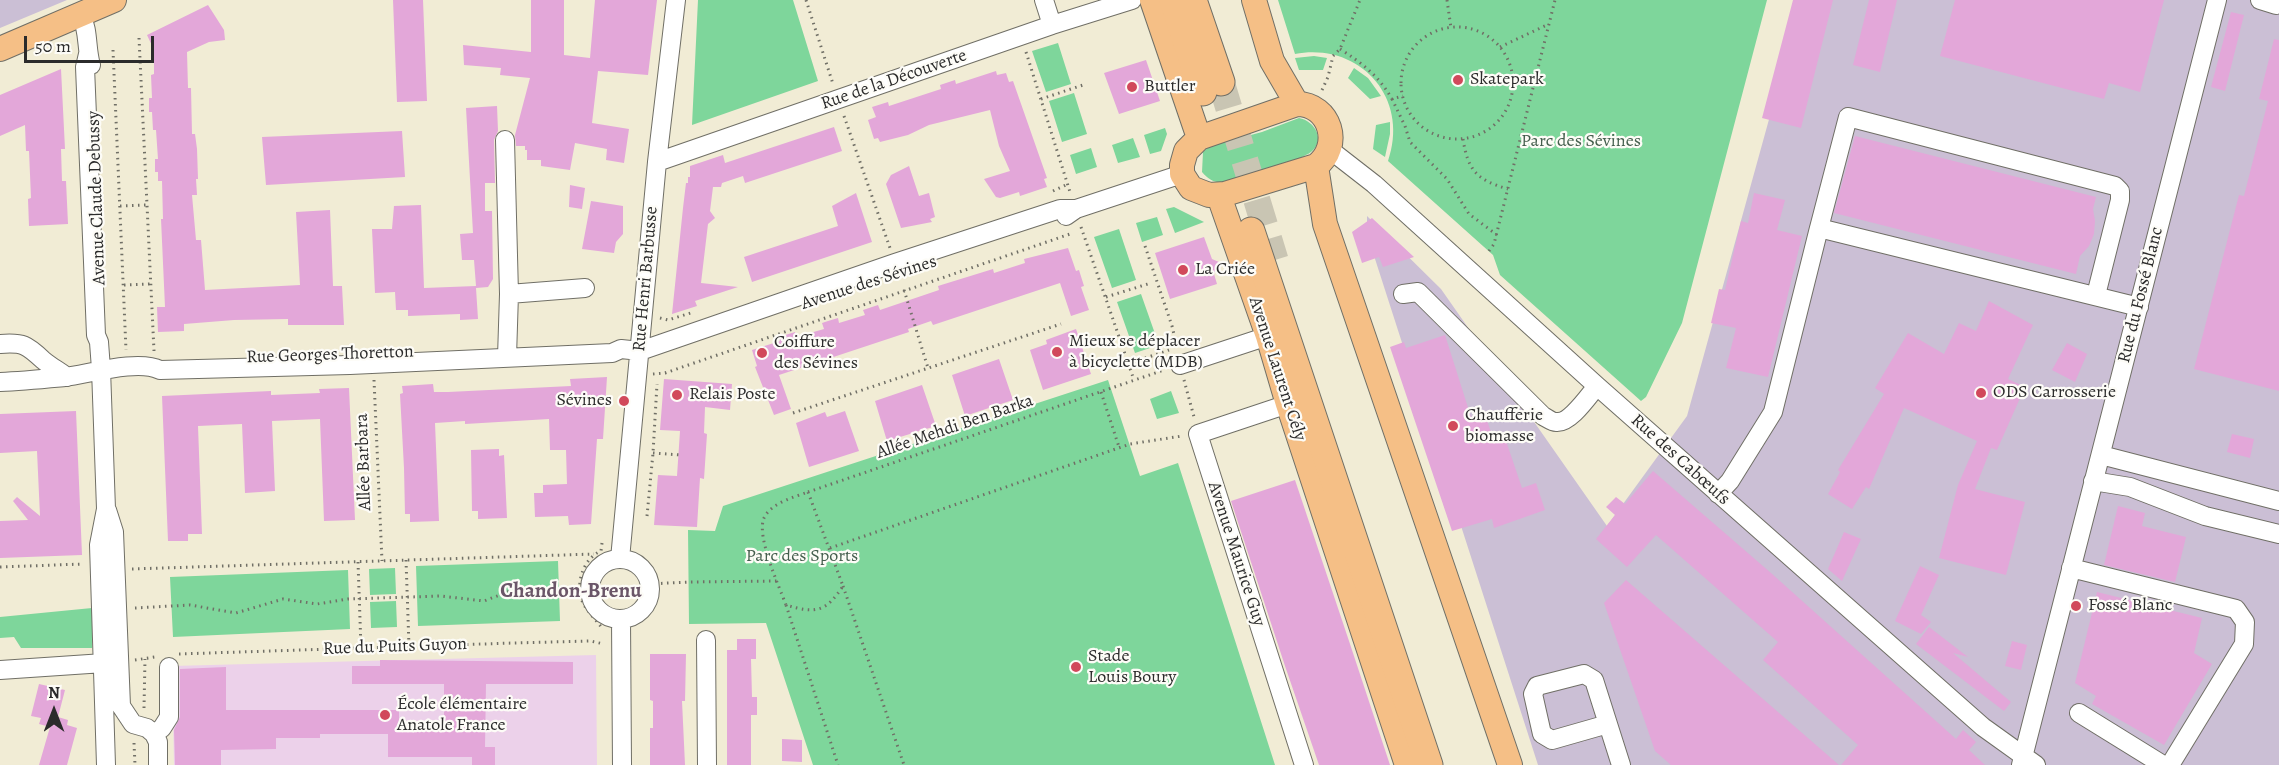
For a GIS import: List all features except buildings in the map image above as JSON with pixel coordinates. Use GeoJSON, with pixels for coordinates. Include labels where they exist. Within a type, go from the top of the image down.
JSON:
{"type":"FeatureCollection","features":[{"type":"Feature","properties":{"kind":"highway"},"geometry":{"type":"LineString","coordinates":[[1173,0],[1212,87],[1193,0]]}},
{"type":"Feature","properties":{"kind":"highway"},"geometry":{"type":"LineString","coordinates":[[1251,231],[1429,765]]}},
{"type":"Feature","properties":{"kind":"main road"},"geometry":{"type":"LineString","coordinates":[[0,49],[114,0]]}},
{"type":"Feature","properties":{"kind":"main road"},"geometry":{"type":"LineString","coordinates":[[1152,0],[1199,138]]}},
{"type":"Feature","properties":{"kind":"main road"},"geometry":{"type":"LineString","coordinates":[[1254,0],[1272,61],[1305,106],[1322,113],[1327,121],[1332,139],[1323,157],[1325,224],[1510,765]]}},
{"type":"Feature","properties":{"kind":"main road"},"geometry":{"type":"LineString","coordinates":[[1305,106],[1199,138],[1186,151],[1182,174],[1191,188],[1198,192],[1219,196],[1323,157]]}},
{"type":"Feature","properties":{"kind":"main road","name":"Avenue Laurent Cély"},"geometry":{"type":"LineString","coordinates":[[1219,196],[1268,336],[1288,404],[1407,765]]}},
{"type":"Feature","properties":{"kind":"street","name":"Rue Henri Barbusse"},"geometry":{"type":"LineString","coordinates":[[620,559],[657,162],[676,0]]}},
{"type":"Feature","properties":{"kind":"street"},"geometry":{"type":"LineString","coordinates":[[1044,0],[1052,25]]}},
{"type":"Feature","properties":{"kind":"street","name":"Rue de la Découverte"},"geometry":{"type":"LineString","coordinates":[[657,162],[683,151],[838,101],[1052,25],[1132,0]]}},
{"type":"Feature","properties":{"kind":"street","name":"Rue du Fossé Blanc"},"geometry":{"type":"LineString","coordinates":[[2027,762],[2071,568],[2217,0]]}},
{"type":"Feature","properties":{"kind":"street","name":"Avenue Claude Debussy"},"geometry":{"type":"LineString","coordinates":[[81,15],[85,23],[88,54],[85,67],[106,509],[99,545],[108,567],[121,706],[137,725]]}},
{"type":"Feature","properties":{"kind":"street"},"geometry":{"type":"LineString","coordinates":[[1718,494],[1730,481],[1773,412],[1848,117],[2112,183],[2120,191],[2120,200],[2096,295]]}},
{"type":"Feature","properties":{"kind":"street"},"geometry":{"type":"LineString","coordinates":[[505,140],[509,294],[507,352]]}},
{"type":"Feature","properties":{"kind":"street","name":"Rue des Cabœufs"},"geometry":{"type":"LineString","coordinates":[[1323,157],[1374,184],[1718,494],[1983,727],[2027,762]]}},
{"type":"Feature","properties":{"kind":"street","name":"Avenue des Sévines"},"geometry":{"type":"LineString","coordinates":[[640,351],[660,345],[669,339],[1060,209],[1078,218],[1182,174]]}},
{"type":"Feature","properties":{"kind":"street"},"geometry":{"type":"LineString","coordinates":[[1819,228],[2139,307]]}},
{"type":"Feature","properties":{"kind":"street"},"geometry":{"type":"LineString","coordinates":[[509,294],[585,288]]}},
{"type":"Feature","properties":{"kind":"street"},"geometry":{"type":"LineString","coordinates":[[1403,294],[1418,292],[1543,416],[1555,422],[1561,423],[1577,411],[1597,386]]}},
{"type":"Feature","properties":{"kind":"street"},"geometry":{"type":"LineString","coordinates":[[1179,356],[1268,336]]}},
{"type":"Feature","properties":{"kind":"street"},"geometry":{"type":"LineString","coordinates":[[0,344],[15,343],[31,347],[44,361],[67,376]]}},
{"type":"Feature","properties":{"kind":"street","name":"Rue Georges Thoretton"},"geometry":{"type":"LineString","coordinates":[[154,362],[160,370],[374,363],[613,344],[621,349],[640,351]]}},
{"type":"Feature","properties":{"kind":"street","name":"Rue Georges Thoretton"},"geometry":{"type":"LineString","coordinates":[[0,382],[67,376],[162,361],[507,352]]}},
{"type":"Feature","properties":{"kind":"street","name":"Avenue Maurice Guy"},"geometry":{"type":"LineString","coordinates":[[1288,404],[1198,434],[1304,765]]}},
{"type":"Feature","properties":{"kind":"street"},"geometry":{"type":"LineString","coordinates":[[2101,455],[2279,501]]}},
{"type":"Feature","properties":{"kind":"street"},"geometry":{"type":"LineString","coordinates":[[2093,482],[2130,487],[2205,516],[2279,534]]}},
{"type":"Feature","properties":{"kind":"street"},"geometry":{"type":"LineString","coordinates":[[620,559],[643,569],[649,584],[646,604],[631,617],[621,619],[603,613],[596,607],[590,589],[596,571],[602,565],[620,559]]}},
{"type":"Feature","properties":{"kind":"street","name":"Avenue Claude Debussy"},"geometry":{"type":"LineString","coordinates":[[106,765],[104,663],[108,567]]}},
{"type":"Feature","properties":{"kind":"street"},"geometry":{"type":"LineString","coordinates":[[2071,568],[2236,609],[2245,622],[2244,644],[2170,765]]}},
{"type":"Feature","properties":{"kind":"street"},"geometry":{"type":"LineString","coordinates":[[621,619],[614,644],[622,765]]}},
{"type":"Feature","properties":{"kind":"street"},"geometry":{"type":"LineString","coordinates":[[706,640],[707,765]]}},
{"type":"Feature","properties":{"kind":"street"},"geometry":{"type":"LineString","coordinates":[[154,734],[162,728],[169,717],[169,661]]}},
{"type":"Feature","properties":{"kind":"street"},"geometry":{"type":"LineString","coordinates":[[0,670],[104,663]]}},
{"type":"Feature","properties":{"kind":"street"},"geometry":{"type":"LineString","coordinates":[[2079,712],[2163,765]]}},
{"type":"Feature","properties":{"kind":"street"},"geometry":{"type":"LineString","coordinates":[[1608,724],[1621,765]]}},
{"type":"Feature","properties":{"kind":"street"},"geometry":{"type":"LineString","coordinates":[[106,745],[113,734],[122,728],[137,725],[147,728],[158,741],[158,765]]}},
{"type":"Feature","properties":{"kind":"path"},"geometry":{"type":"LineString","coordinates":[[806,0],[838,101],[890,248]]}},
{"type":"Feature","properties":{"kind":"path"},"geometry":{"type":"LineString","coordinates":[[1305,106],[1328,76],[1334,56],[1340,49],[1360,0]]}},
{"type":"Feature","properties":{"kind":"path"},"geometry":{"type":"LineString","coordinates":[[1447,0],[1451,28]]}},
{"type":"Feature","properties":{"kind":"path"},"geometry":{"type":"LineString","coordinates":[[1489,251],[1497,234],[1555,0]]}},
{"type":"Feature","properties":{"kind":"path"},"geometry":{"type":"LineString","coordinates":[[1500,47],[1549,24]]}},
{"type":"Feature","properties":{"kind":"path"},"geometry":{"type":"LineString","coordinates":[[1451,28],[1465,28],[1478,31],[1500,47],[1512,70],[1513,84],[1509,103],[1499,121],[1489,129],[1463,139],[1437,135],[1415,119],[1403,96],[1403,72],[1412,51],[1423,39],[1451,28]]}},
{"type":"Feature","properties":{"kind":"path"},"geometry":{"type":"LineString","coordinates":[[139,38],[154,362]]}},
{"type":"Feature","properties":{"kind":"path"},"geometry":{"type":"LineString","coordinates":[[1340,49],[1366,66],[1384,84],[1406,126],[1410,142],[1447,179],[1469,214],[1497,234]]}},
{"type":"Feature","properties":{"kind":"path"},"geometry":{"type":"LineString","coordinates":[[113,50],[127,359]]}},
{"type":"Feature","properties":{"kind":"path"},"geometry":{"type":"LineString","coordinates":[[1041,99],[1083,85]]}},
{"type":"Feature","properties":{"kind":"path"},"geometry":{"type":"LineString","coordinates":[[1392,99],[1403,96]]}},
{"type":"Feature","properties":{"kind":"path"},"geometry":{"type":"LineString","coordinates":[[1463,139],[1467,159],[1475,173],[1489,184],[1508,189]]}},
{"type":"Feature","properties":{"kind":"path"},"geometry":{"type":"LineString","coordinates":[[120,206],[147,205]]}},
{"type":"Feature","properties":{"kind":"path"},"geometry":{"type":"LineString","coordinates":[[644,375],[665,373],[1069,234],[1078,218]]}},
{"type":"Feature","properties":{"kind":"path"},"geometry":{"type":"LineString","coordinates":[[1106,297],[1151,283]]}},
{"type":"Feature","properties":{"kind":"path"},"geometry":{"type":"LineString","coordinates":[[124,285],[150,284]]}},
{"type":"Feature","properties":{"kind":"path"},"geometry":{"type":"LineString","coordinates":[[904,290],[928,368]]}},
{"type":"Feature","properties":{"kind":"path"},"geometry":{"type":"LineString","coordinates":[[793,413],[1061,324]]}},
{"type":"Feature","properties":{"kind":"path"},"geometry":{"type":"LineString","coordinates":[[1128,364],[1179,356]]}},
{"type":"Feature","properties":{"kind":"path","name":"Allée Mehdi Ben Barka"},"geometry":{"type":"LineString","coordinates":[[838,765],[762,537],[763,519],[771,509],[808,492],[1101,392],[1179,356]]}},
{"type":"Feature","properties":{"kind":"path","name":"Allée Barbara"},"geometry":{"type":"LineString","coordinates":[[374,363],[382,561]]}},
{"type":"Feature","properties":{"kind":"path"},"geometry":{"type":"LineString","coordinates":[[647,516],[657,384]]}},
{"type":"Feature","properties":{"kind":"path"},"geometry":{"type":"LineString","coordinates":[[1101,392],[1119,448]]}},
{"type":"Feature","properties":{"kind":"path"},"geometry":{"type":"LineString","coordinates":[[830,548],[1130,444]]}},
{"type":"Feature","properties":{"kind":"path"},"geometry":{"type":"LineString","coordinates":[[653,453],[681,454]]}},
{"type":"Feature","properties":{"kind":"path"},"geometry":{"type":"LineString","coordinates":[[808,492],[830,548],[904,765]]}},
{"type":"Feature","properties":{"kind":"path"},"geometry":{"type":"LineString","coordinates":[[0,567],[358,562],[594,554],[601,551],[603,535]]}},
{"type":"Feature","properties":{"kind":"path"},"geometry":{"type":"LineString","coordinates":[[594,554],[581,573],[580,588],[583,604],[614,644]]}},
{"type":"Feature","properties":{"kind":"path"},"geometry":{"type":"LineString","coordinates":[[406,560],[410,646]]}},
{"type":"Feature","properties":{"kind":"path"},"geometry":{"type":"LineString","coordinates":[[358,562],[361,648]]}},
{"type":"Feature","properties":{"kind":"path"},"geometry":{"type":"LineString","coordinates":[[649,584],[778,582]]}},
{"type":"Feature","properties":{"kind":"path"},"geometry":{"type":"LineString","coordinates":[[786,605],[807,612],[831,604],[843,586]]}},
{"type":"Feature","properties":{"kind":"path"},"geometry":{"type":"LineString","coordinates":[[135,608],[190,605],[236,613],[283,599],[317,603],[407,596],[441,596],[484,602],[518,588],[526,587],[545,591],[567,590]]}},
{"type":"Feature","properties":{"kind":"path","name":"Rue du Puits Guyon"},"geometry":{"type":"LineString","coordinates":[[169,661],[410,646],[590,641],[614,644]]}},
{"type":"Feature","properties":{"kind":"path"},"geometry":{"type":"LineString","coordinates":[[135,765],[145,659]]}},
{"type":"Feature","properties":{"kind":"shaded area"},"geometry":{"type":"Polygon","coordinates":[[[0,0],[67,0],[0,28],[0,0]]]}},
{"type":"Feature","properties":{"kind":"shaded area"},"geometry":{"type":"Polygon","coordinates":[[[1802,0],[2279,0],[2279,765],[1538,765],[1367,234],[1367,216],[1441,289],[1607,526],[1687,416],[1802,0]]]}},
{"type":"Feature","properties":{"kind":"shaded area","name":"École élémentaire Anatole France"},"geometry":{"type":"Polygon","coordinates":[[[596,655],[597,765],[174,765],[172,666],[596,655]]]}},
{"type":"Feature","properties":{"kind":"green space"},"geometry":{"type":"Polygon","coordinates":[[[698,0],[793,0],[818,81],[692,125],[698,0]]]}},
{"type":"Feature","properties":{"kind":"green space","name":"Parc des Sévines"},"geometry":{"type":"Polygon","coordinates":[[[1278,0],[1767,0],[1682,323],[1646,397],[1641,401],[1500,275],[1493,255],[1388,161],[1393,138],[1392,116],[1385,96],[1374,79],[1359,66],[1340,57],[1319,53],[1295,54],[1278,0]]]}},
{"type":"Feature","properties":{"kind":"green space"},"geometry":{"type":"Polygon","coordinates":[[[1058,43],[1071,84],[1046,92],[1032,51],[1058,43]]]}},
{"type":"Feature","properties":{"kind":"green space"},"geometry":{"type":"Polygon","coordinates":[[[1314,56],[1327,58],[1323,70],[1299,70],[1295,58],[1314,56]]]}},
{"type":"Feature","properties":{"kind":"green space"},"geometry":{"type":"Polygon","coordinates":[[[1354,68],[1368,78],[1381,96],[1370,99],[1348,78],[1354,68]]]}},
{"type":"Feature","properties":{"kind":"green space"},"geometry":{"type":"Polygon","coordinates":[[[1074,93],[1087,134],[1062,142],[1049,101],[1074,93]]]}},
{"type":"Feature","properties":{"kind":"green space"},"geometry":{"type":"Polygon","coordinates":[[[1299,118],[1314,127],[1318,137],[1315,147],[1305,156],[1267,171],[1229,182],[1213,181],[1202,172],[1203,152],[1210,146],[1262,132],[1299,118]]]}},
{"type":"Feature","properties":{"kind":"green space"},"geometry":{"type":"Polygon","coordinates":[[[1390,122],[1385,157],[1373,149],[1376,125],[1390,122]]]}},
{"type":"Feature","properties":{"kind":"green space"},"geometry":{"type":"Polygon","coordinates":[[[1165,128],[1167,134],[1161,151],[1150,154],[1144,135],[1165,128]]]}},
{"type":"Feature","properties":{"kind":"green space"},"geometry":{"type":"Polygon","coordinates":[[[1133,138],[1140,157],[1118,163],[1112,145],[1133,138]]]}},
{"type":"Feature","properties":{"kind":"green space"},"geometry":{"type":"Polygon","coordinates":[[[1091,148],[1097,167],[1076,174],[1070,155],[1091,148]]]}},
{"type":"Feature","properties":{"kind":"green space"},"geometry":{"type":"Polygon","coordinates":[[[1174,207],[1204,222],[1175,233],[1166,209],[1174,207]]]}},
{"type":"Feature","properties":{"kind":"green space"},"geometry":{"type":"Polygon","coordinates":[[[1157,217],[1163,235],[1142,242],[1136,223],[1157,217]]]}},
{"type":"Feature","properties":{"kind":"green space"},"geometry":{"type":"Polygon","coordinates":[[[1119,229],[1136,280],[1112,288],[1094,237],[1119,229]]]}},
{"type":"Feature","properties":{"kind":"green space"},"geometry":{"type":"Polygon","coordinates":[[[1141,294],[1159,345],[1135,353],[1117,302],[1141,294]]]}},
{"type":"Feature","properties":{"kind":"green space","name":"Parc des Sports"},"geometry":{"type":"Polygon","coordinates":[[[1108,380],[1140,476],[1178,463],[1275,765],[813,765],[766,623],[689,624],[688,530],[715,531],[723,506],[1108,380]]]}},
{"type":"Feature","properties":{"kind":"green space"},"geometry":{"type":"Polygon","coordinates":[[[1171,391],[1179,413],[1157,419],[1150,399],[1171,391]]]}},
{"type":"Feature","properties":{"kind":"green space"},"geometry":{"type":"Polygon","coordinates":[[[558,561],[560,621],[418,626],[416,566],[558,561]]]}},
{"type":"Feature","properties":{"kind":"green space"},"geometry":{"type":"Polygon","coordinates":[[[395,568],[396,594],[370,595],[369,569],[395,568]]]}},
{"type":"Feature","properties":{"kind":"green space"},"geometry":{"type":"Polygon","coordinates":[[[348,570],[350,629],[173,637],[170,577],[348,570]]]}},
{"type":"Feature","properties":{"kind":"green space"},"geometry":{"type":"Polygon","coordinates":[[[396,601],[397,627],[371,628],[370,602],[396,601]]]}},
{"type":"Feature","properties":{"kind":"green space"},"geometry":{"type":"Polygon","coordinates":[[[92,608],[92,648],[21,648],[14,637],[0,638],[0,617],[92,608]]]}},
{"type":"Feature","properties":{"kind":"tunnel"},"geometry":{"type":"LineString","coordinates":[[1221,82],[1275,260]]}},
{"type":"Feature","properties":{"kind":"place","name":"Skatepark"},"geometry":{"type":"Point","coordinates":[1458,80]}},
{"type":"Feature","properties":{"kind":"place","name":"Buttler"},"geometry":{"type":"Point","coordinates":[1132,87]}},
{"type":"Feature","properties":{"kind":"place","name":"La Criée"},"geometry":{"type":"Point","coordinates":[1183,270]}},
{"type":"Feature","properties":{"kind":"place","name":"Mieux se déplacer à bicyclette (MDB)"},"geometry":{"type":"Point","coordinates":[1057,352]}},
{"type":"Feature","properties":{"kind":"place","name":"Coiffure des Sévines"},"geometry":{"type":"Point","coordinates":[762,353]}},
{"type":"Feature","properties":{"kind":"place","name":"ODS Carrosserie"},"geometry":{"type":"Point","coordinates":[1981,393]}},
{"type":"Feature","properties":{"kind":"place","name":"Relais Poste"},"geometry":{"type":"Point","coordinates":[677,395]}},
{"type":"Feature","properties":{"kind":"place","name":"Sévines"},"geometry":{"type":"Point","coordinates":[624,401]}},
{"type":"Feature","properties":{"kind":"place","name":"Chaufferie biomasse"},"geometry":{"type":"Point","coordinates":[1453,426]}},
{"type":"Feature","properties":{"kind":"place","name":"Fossé Blanc"},"geometry":{"type":"Point","coordinates":[2076,606]}},
{"type":"Feature","properties":{"kind":"place","name":"Stade Louis Boury"},"geometry":{"type":"Point","coordinates":[1076,667]}},
{"type":"Feature","properties":{"kind":"place","name":"École élémentaire Anatole France"},"geometry":{"type":"Point","coordinates":[385,715]}},
{"type":"Feature","properties":{"kind":"district","name":"Chandon-Brenu"},"geometry":{"type":"Point","coordinates":[571,592]}}]}
